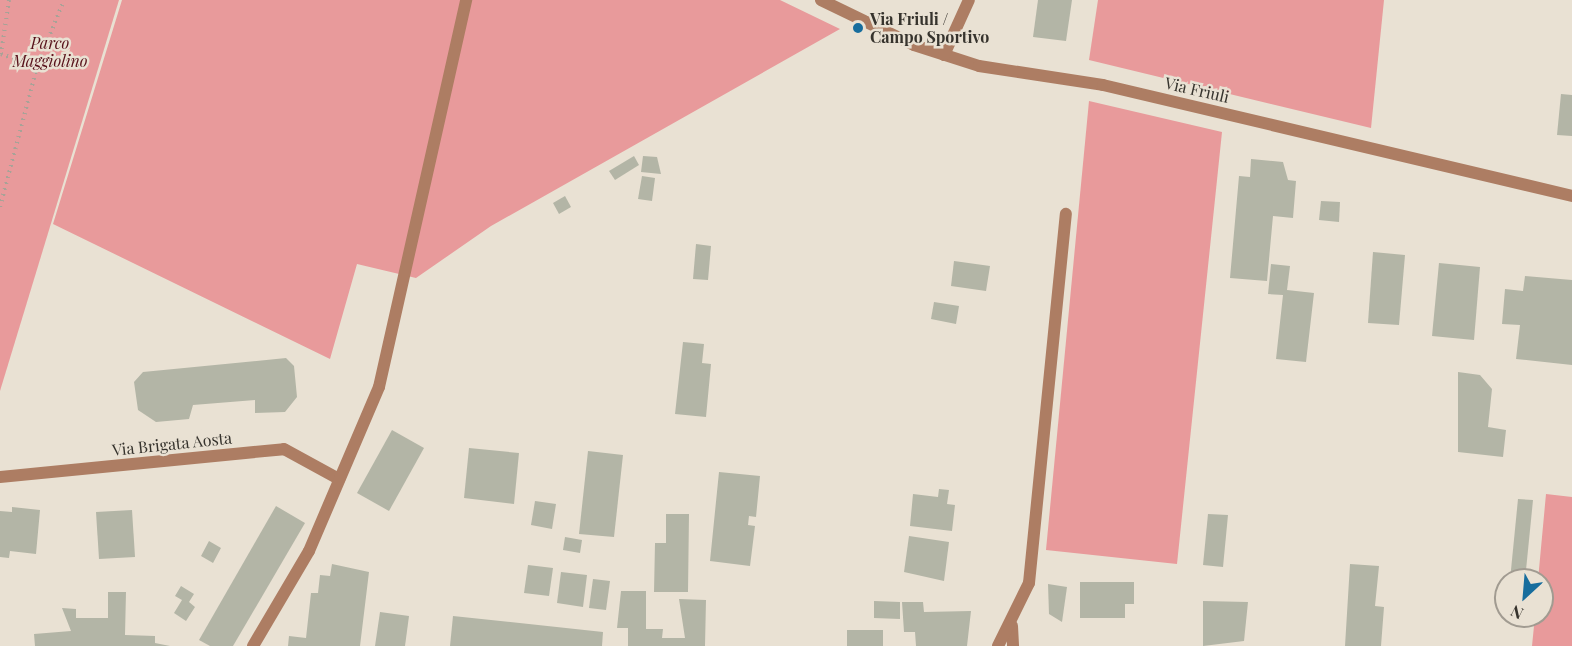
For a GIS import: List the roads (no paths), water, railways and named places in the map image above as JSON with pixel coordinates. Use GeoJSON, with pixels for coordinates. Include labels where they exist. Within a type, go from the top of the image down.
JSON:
{"type":"FeatureCollection","features":[{"type":"Feature","properties":{"kind":"street"},"geometry":{"type":"LineString","coordinates":[[253,646],[309,551],[379,387],[466,0]]}},
{"type":"Feature","properties":{"kind":"street","name":"Via Friuli"},"geometry":{"type":"LineString","coordinates":[[821,0],[944,56],[1103,85],[1572,196]]}},
{"type":"Feature","properties":{"kind":"street"},"geometry":{"type":"LineString","coordinates":[[944,56],[969,0]]}},
{"type":"Feature","properties":{"kind":"street"},"geometry":{"type":"LineString","coordinates":[[998,646],[1012,626],[1029,583],[1066,214]]}},
{"type":"Feature","properties":{"kind":"street","name":"Via Brigata Aosta"},"geometry":{"type":"LineString","coordinates":[[0,477],[284,449],[339,479]]}},
{"type":"Feature","properties":{"kind":"street"},"geometry":{"type":"LineString","coordinates":[[1012,626],[1013,646]]}},
{"type":"Feature","properties":{"kind":"place","name":"Via Friuli / Campo Sportivo"},"geometry":{"type":"Point","coordinates":[858,28]}},
{"type":"Feature","properties":{"kind":"park label","name":"Parco Maggiolino"},"geometry":{"type":"Point","coordinates":[50,52]}}]}
